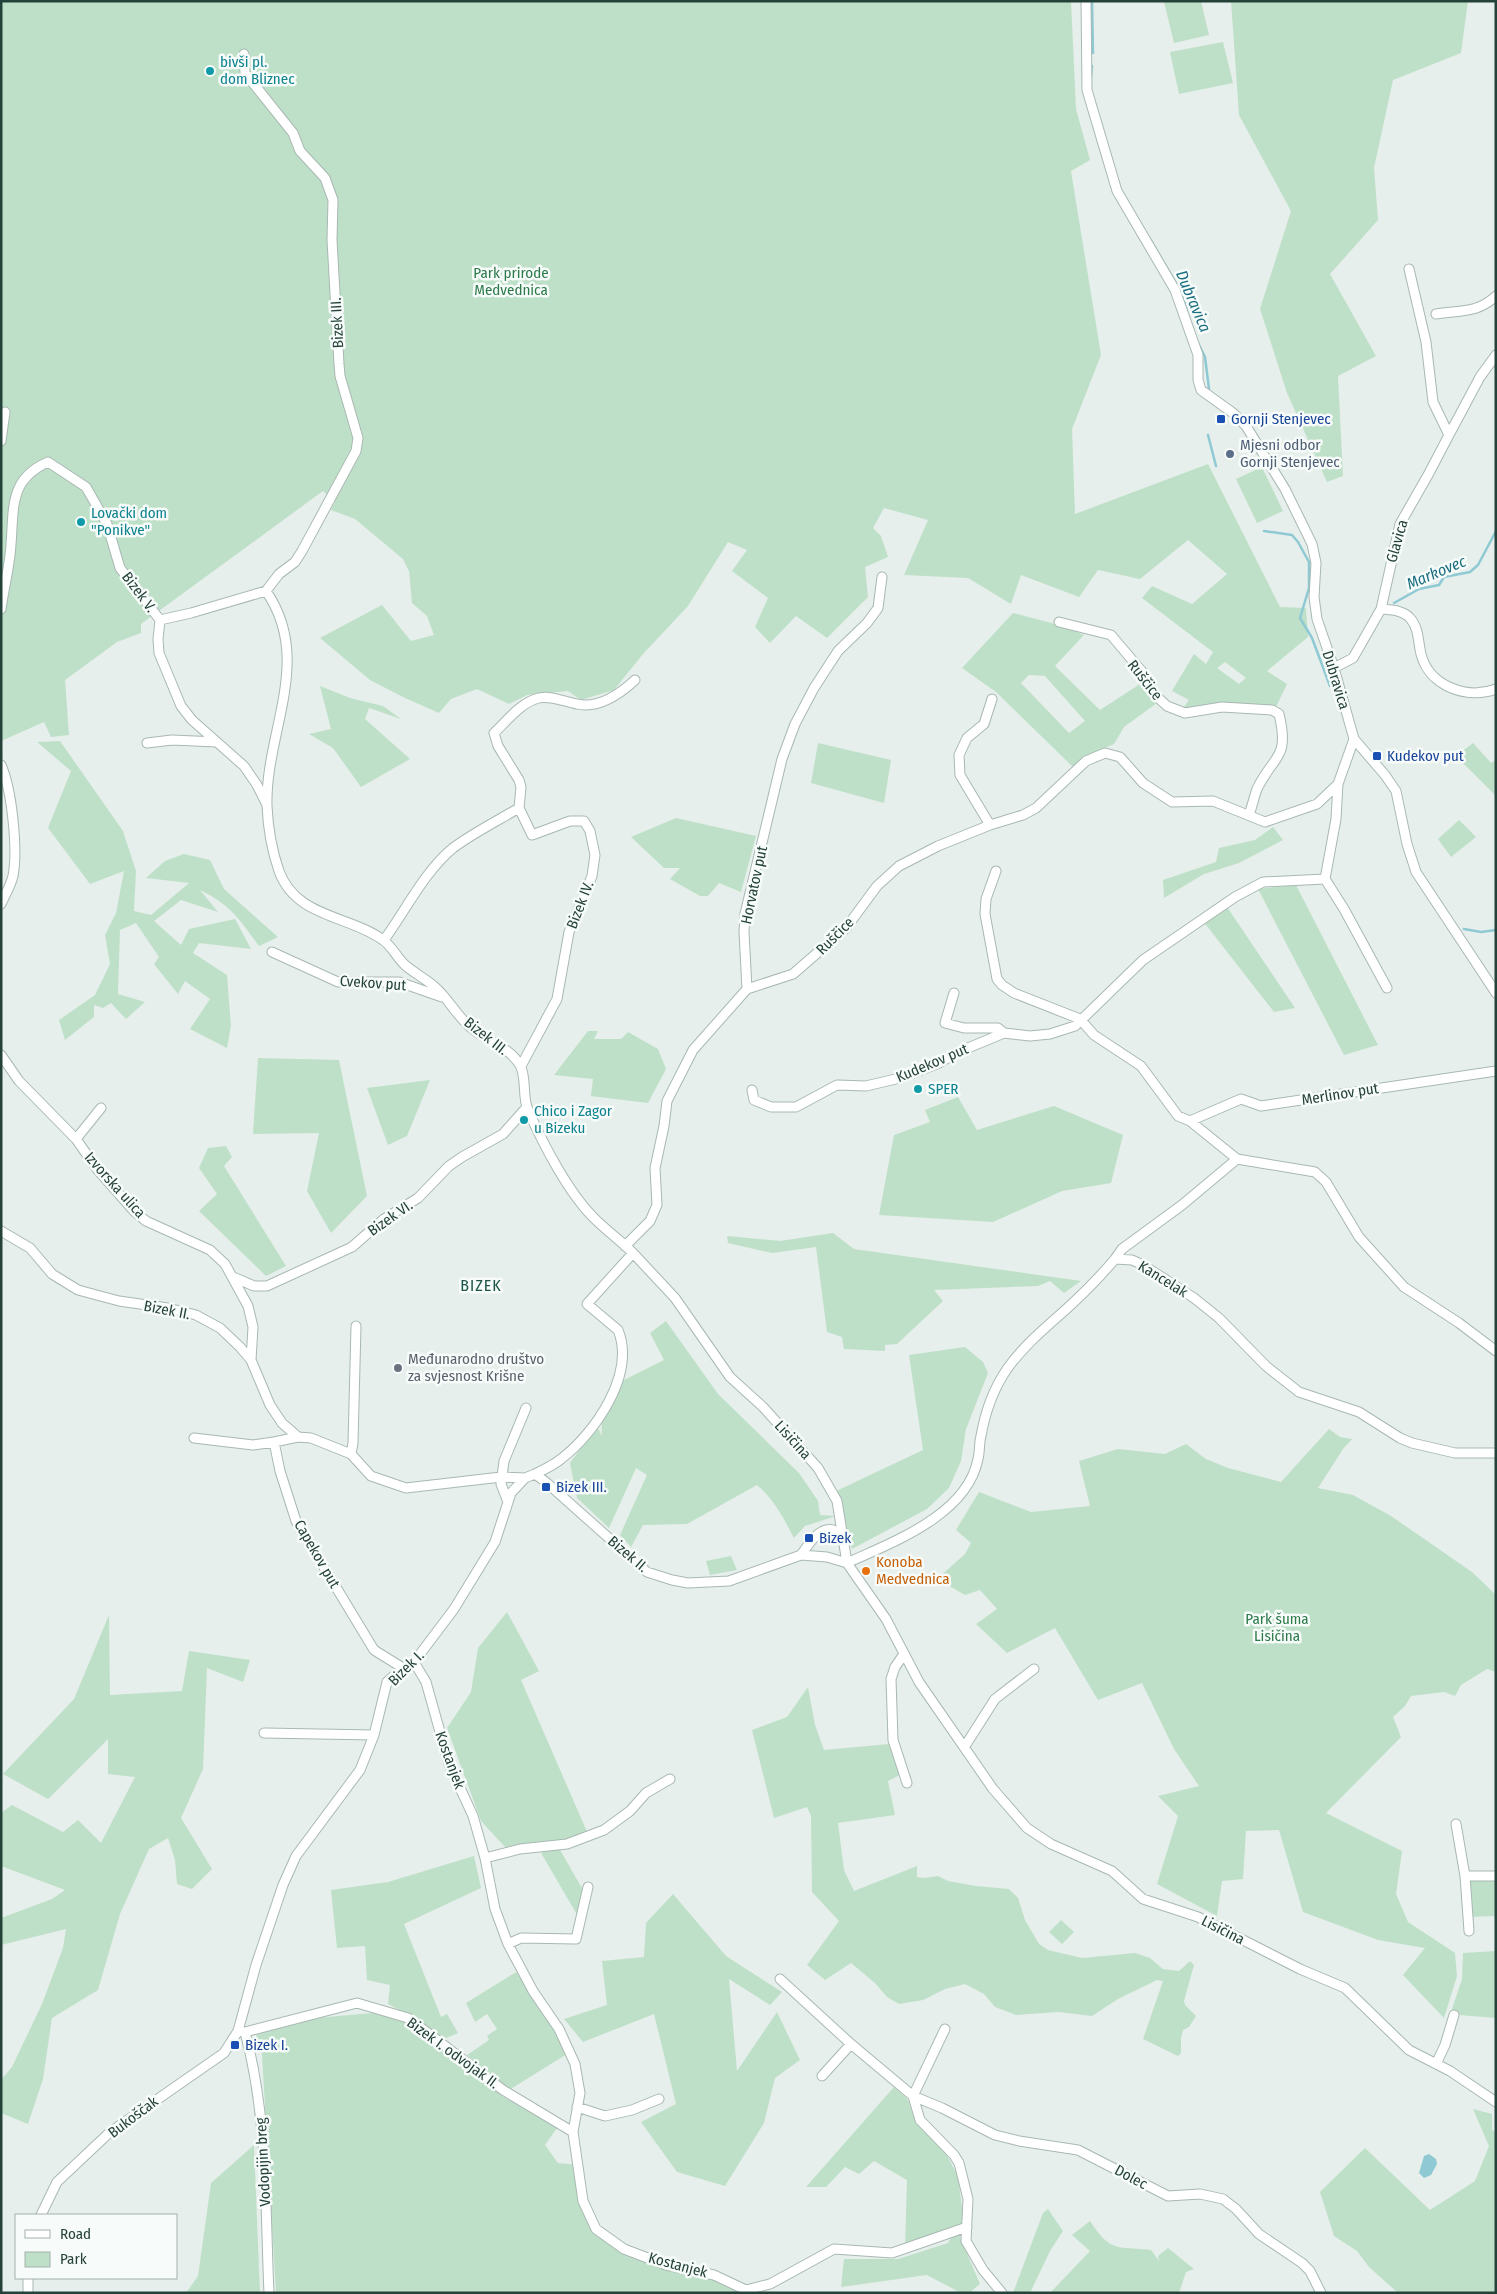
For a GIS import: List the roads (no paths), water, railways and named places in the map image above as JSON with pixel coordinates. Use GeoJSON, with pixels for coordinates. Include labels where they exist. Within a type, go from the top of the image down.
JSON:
{"type":"FeatureCollection","features":[{"type":"Feature","properties":{"kind":"street","name":"Dubravica"},"geometry":{"type":"LineString","coordinates":[[1086,1],[1087,90],[1108,167],[1120,199],[1176,290],[1198,355],[1198,380],[1201,390],[1234,413],[1246,426],[1304,523],[1316,556],[1314,597],[1317,619],[1334,668],[1354,739],[1386,775],[1396,791],[1407,844],[1416,872],[1496,993]]}},
{"type":"Feature","properties":{"kind":"street","name":"Bizek III."},"geometry":{"type":"LineString","coordinates":[[244,54],[244,73],[294,133],[300,151],[325,178],[334,200],[332,240],[340,376],[358,438],[356,451],[302,551],[295,562],[279,574],[266,591],[276,606],[280,618],[286,642],[288,676],[276,738],[267,806],[277,863],[284,882],[290,890],[314,910],[384,940],[404,964],[435,987],[447,999],[466,1023],[476,1032],[499,1045],[521,1066],[526,1107],[550,1152],[579,1200],[595,1219],[633,1253]]}},
{"type":"Feature","properties":{"kind":"street"},"geometry":{"type":"LineString","coordinates":[[1409,268],[1426,342],[1433,402],[1448,435]]}},
{"type":"Feature","properties":{"kind":"street"},"geometry":{"type":"LineString","coordinates":[[1436,314],[1476,310],[1486,306],[1496,296]]}},
{"type":"Feature","properties":{"kind":"street","name":"Glavica"},"geometry":{"type":"LineString","coordinates":[[1334,668],[1353,658],[1381,609],[1400,524],[1480,376],[1496,355]]}},
{"type":"Feature","properties":{"kind":"street"},"geometry":{"type":"LineString","coordinates":[[1,441],[5,412]]}},
{"type":"Feature","properties":{"kind":"street","name":"Bizek V."},"geometry":{"type":"LineString","coordinates":[[1,609],[11,544],[12,508],[22,482],[32,469],[48,462],[86,487],[107,524],[120,568],[160,620],[159,653],[181,706],[192,720],[244,766],[257,785],[267,806]]}},
{"type":"Feature","properties":{"kind":"street","name":"Horvatov put"},"geometry":{"type":"LineString","coordinates":[[746,989],[745,914],[782,759],[795,724],[814,688],[838,651],[867,623],[878,608],[882,577]]}},
{"type":"Feature","properties":{"kind":"street"},"geometry":{"type":"LineString","coordinates":[[160,620],[266,591]]}},
{"type":"Feature","properties":{"kind":"street"},"geometry":{"type":"LineString","coordinates":[[1381,609],[1395,610],[1410,618],[1417,630],[1421,655],[1426,668],[1435,678],[1461,692],[1475,694],[1496,689]]}},
{"type":"Feature","properties":{"kind":"street","name":"Ruščice"},"geometry":{"type":"LineString","coordinates":[[1059,622],[1111,635],[1144,674],[1154,694],[1166,706],[1185,714],[1222,706],[1272,710],[1279,714],[1283,746],[1280,754],[1258,788],[1249,815]]}},
{"type":"Feature","properties":{"kind":"street","name":"Bizek IV."},"geometry":{"type":"LineString","coordinates":[[521,1066],[557,999],[568,939],[590,881],[595,855],[590,831],[584,821],[570,821],[532,835],[519,808],[520,780],[498,746],[494,733],[522,706],[539,698],[578,705],[591,704],[620,694],[635,680]]}},
{"type":"Feature","properties":{"kind":"street"},"geometry":{"type":"LineString","coordinates":[[990,825],[960,775],[958,755],[967,738],[984,724],[992,699]]}},
{"type":"Feature","properties":{"kind":"street"},"geometry":{"type":"LineString","coordinates":[[1354,739],[1338,784],[1336,819],[1325,879],[1388,988]]}},
{"type":"Feature","properties":{"kind":"street"},"geometry":{"type":"LineString","coordinates":[[147,743],[172,740],[218,742]]}},
{"type":"Feature","properties":{"kind":"street","name":"Ruščice"},"geometry":{"type":"LineString","coordinates":[[746,989],[793,974],[821,952],[846,928],[877,886],[899,866],[938,846],[990,825],[1023,815],[1036,808],[1086,761],[1105,753],[1120,757],[1143,783],[1172,802],[1213,801],[1265,822],[1317,804],[1338,784]]}},
{"type":"Feature","properties":{"kind":"street"},"geometry":{"type":"LineString","coordinates":[[1,765],[8,783],[15,856],[12,878],[1,904]]}},
{"type":"Feature","properties":{"kind":"street"},"geometry":{"type":"LineString","coordinates":[[384,940],[422,884],[444,857],[462,842],[519,808]]}},
{"type":"Feature","properties":{"kind":"street"},"geometry":{"type":"LineString","coordinates":[[996,871],[986,899],[985,914],[997,979],[1002,986],[1014,993],[1080,1019],[1094,1035],[1141,1066],[1178,1116],[1190,1121],[1236,1159],[1315,1172],[1326,1182],[1359,1237],[1404,1287],[1459,1323],[1496,1351]]}},
{"type":"Feature","properties":{"kind":"street","name":"Kudekov put"},"geometry":{"type":"LineString","coordinates":[[752,1090],[754,1100],[771,1107],[796,1107],[838,1085],[866,1086],[900,1078],[939,1063],[1004,1033],[1030,1036],[1050,1034],[1075,1026],[1080,1019],[1143,960],[1235,897],[1263,882],[1325,879]]}},
{"type":"Feature","properties":{"kind":"street","name":"Cvekov put"},"geometry":{"type":"LineString","coordinates":[[272,952],[338,982],[398,982],[447,999]]}},
{"type":"Feature","properties":{"kind":"street"},"geometry":{"type":"LineString","coordinates":[[625,1246],[650,1221],[657,1205],[655,1168],[667,1101],[693,1050],[746,989]]}},
{"type":"Feature","properties":{"kind":"street","name":"Kudekov put"},"geometry":{"type":"LineString","coordinates":[[954,993],[945,1023],[964,1028],[998,1028],[1004,1033]]}},
{"type":"Feature","properties":{"kind":"street","name":"Izvorska ulica"},"geometry":{"type":"LineString","coordinates":[[1,1055],[19,1081],[76,1139],[97,1170],[134,1211],[146,1221],[210,1250],[225,1264],[248,1306],[252,1318],[253,1341],[251,1360]]}},
{"type":"Feature","properties":{"kind":"street","name":"Merlinov put"},"geometry":{"type":"LineString","coordinates":[[1190,1121],[1241,1100],[1261,1106],[1496,1070]]}},
{"type":"Feature","properties":{"kind":"street","name":"Bizek VI."},"geometry":{"type":"LineString","coordinates":[[233,1277],[254,1286],[267,1286],[340,1254],[352,1247],[384,1219],[413,1202],[462,1157],[503,1134],[526,1107]]}},
{"type":"Feature","properties":{"kind":"street","name":"Izvorska ulica"},"geometry":{"type":"LineString","coordinates":[[76,1139],[101,1108]]}},
{"type":"Feature","properties":{"kind":"street"},"geometry":{"type":"LineString","coordinates":[[847,1563],[898,1539],[927,1522],[957,1499],[968,1486],[973,1475],[988,1411],[1006,1371],[1024,1347],[1077,1300],[1122,1249],[1182,1205],[1236,1159]]}},
{"type":"Feature","properties":{"kind":"street","name":"Bizek II."},"geometry":{"type":"LineString","coordinates":[[1,1231],[30,1248],[52,1274],[78,1290],[119,1301],[168,1308],[196,1315],[220,1328],[251,1360],[270,1405],[282,1423],[298,1437]]}},
{"type":"Feature","properties":{"kind":"street"},"geometry":{"type":"LineString","coordinates":[[194,1438],[253,1445],[298,1437],[311,1438],[351,1454],[371,1476],[406,1488],[502,1477],[525,1478],[560,1460],[576,1446],[605,1408],[614,1390],[621,1366],[620,1335],[618,1330],[587,1304],[633,1253]]}},
{"type":"Feature","properties":{"kind":"street","name":"Lisičina"},"geometry":{"type":"LineString","coordinates":[[633,1253],[675,1298],[730,1377],[763,1407],[818,1468],[837,1501],[842,1522],[841,1534],[845,1542],[847,1563],[886,1620],[919,1682],[1004,1803],[1027,1828],[1051,1844],[1112,1871],[1143,1899],[1198,1916],[1300,1969],[1345,1988],[1410,2050],[1450,2071],[1496,2102]]}},
{"type":"Feature","properties":{"kind":"street","name":"Kancelak"},"geometry":{"type":"LineString","coordinates":[[1115,1259],[1132,1260],[1144,1265],[1194,1298],[1219,1318],[1266,1366],[1299,1392],[1359,1412],[1400,1438],[1412,1443],[1455,1453],[1496,1453]]}},
{"type":"Feature","properties":{"kind":"street"},"geometry":{"type":"LineString","coordinates":[[351,1454],[356,1326]]}},
{"type":"Feature","properties":{"kind":"street"},"geometry":{"type":"LineString","coordinates":[[508,1502],[501,1484],[504,1461],[526,1408]]}},
{"type":"Feature","properties":{"kind":"street","name":"Capekov put"},"geometry":{"type":"LineString","coordinates":[[274,1442],[280,1470],[296,1521],[374,1650],[403,1668]]}},
{"type":"Feature","properties":{"kind":"street","name":"Bizek II."},"geometry":{"type":"LineString","coordinates":[[534,1474],[547,1483],[647,1572],[688,1583],[719,1582],[801,1555],[827,1556],[847,1563]]}},
{"type":"Feature","properties":{"kind":"street","name":"Bizek I."},"geometry":{"type":"LineString","coordinates":[[242,2032],[256,1965],[283,1885],[296,1856],[360,1770],[374,1735],[387,1682],[403,1668],[414,1662],[454,1608],[495,1542],[511,1493],[525,1478]]}},
{"type":"Feature","properties":{"kind":"street"},"geometry":{"type":"LineString","coordinates":[[801,1555],[817,1534],[824,1530],[831,1529],[841,1534]]}},
{"type":"Feature","properties":{"kind":"street"},"geometry":{"type":"LineString","coordinates":[[904,1654],[895,1667],[891,1679],[893,1740],[907,1783]]}},
{"type":"Feature","properties":{"kind":"street","name":"Kostanjek"},"geometry":{"type":"LineString","coordinates":[[414,1662],[426,1682],[449,1764],[473,1816],[485,1858],[495,1909],[508,1944],[532,1991],[559,2029],[575,2064],[580,2093],[573,2132],[583,2200],[596,2228],[624,2249],[666,2264],[714,2275],[746,2290],[770,2284],[834,2249],[892,2253],[967,2227]]}},
{"type":"Feature","properties":{"kind":"street"},"geometry":{"type":"LineString","coordinates":[[965,1746],[995,1699],[1034,1669]]}},
{"type":"Feature","properties":{"kind":"street"},"geometry":{"type":"LineString","coordinates":[[264,1733],[374,1735]]}},
{"type":"Feature","properties":{"kind":"street"},"geometry":{"type":"LineString","coordinates":[[485,1858],[520,1849],[566,1844],[604,1830],[630,1811],[646,1793],[670,1779]]}},
{"type":"Feature","properties":{"kind":"street"},"geometry":{"type":"LineString","coordinates":[[1456,1824],[1466,1876],[1469,1931]]}},
{"type":"Feature","properties":{"kind":"street"},"geometry":{"type":"LineString","coordinates":[[1466,1876],[1496,1876]]}},
{"type":"Feature","properties":{"kind":"street"},"geometry":{"type":"LineString","coordinates":[[508,1944],[521,1938],[576,1939],[588,1887]]}},
{"type":"Feature","properties":{"kind":"street","name":"Dolec"},"geometry":{"type":"LineString","coordinates":[[780,1979],[851,2044],[913,2096],[942,2108],[995,2135],[1078,2150],[1168,2196],[1200,2194],[1224,2199],[1259,2234],[1302,2263],[1313,2276],[1321,2293]]}},
{"type":"Feature","properties":{"kind":"street","name":"Bizek I. odvojak II."},"geometry":{"type":"LineString","coordinates":[[242,2032],[358,2003],[408,2018],[503,2090],[573,2132]]}},
{"type":"Feature","properties":{"kind":"street"},"geometry":{"type":"LineString","coordinates":[[1436,2064],[1446,2045],[1454,2015]]}},
{"type":"Feature","properties":{"kind":"street"},"geometry":{"type":"LineString","coordinates":[[945,2029],[913,2096],[920,2120],[954,2154],[959,2162],[968,2199],[966,2241],[974,2257],[1002,2293]]}},
{"type":"Feature","properties":{"kind":"street","name":"Bukoščak"},"geometry":{"type":"LineString","coordinates":[[42,2214],[57,2182],[109,2133],[224,2053],[242,2032]]}},
{"type":"Feature","properties":{"kind":"street","name":"Vodopijin breg"},"geometry":{"type":"LineString","coordinates":[[242,2032],[255,2068],[261,2116],[269,2293]]}},
{"type":"Feature","properties":{"kind":"street"},"geometry":{"type":"LineString","coordinates":[[822,2076],[851,2044]]}},
{"type":"Feature","properties":{"kind":"street"},"geometry":{"type":"LineString","coordinates":[[578,2107],[606,2116],[632,2110],[659,2099]]}},
{"type":"Feature","properties":{"kind":"street"},"geometry":{"type":"LineString","coordinates":[[28,2279],[28,2293]]}},
{"type":"Feature","properties":{"kind":"water"},"geometry":{"type":"Polygon","coordinates":[[[1429,2154],[1436,2159],[1437,2164],[1431,2175],[1424,2178],[1419,2173],[1424,2156],[1429,2154]]]}},
{"type":"Feature","properties":{"kind":"waterway","name":"Dubravica"},"geometry":{"type":"LineString","coordinates":[[1092,1],[1093,53]]}},
{"type":"Feature","properties":{"kind":"waterway","name":"Dubravica"},"geometry":{"type":"LineString","coordinates":[[1091,77],[1092,66]]}},
{"type":"Feature","properties":{"kind":"waterway","name":"Dubravica"},"geometry":{"type":"LineString","coordinates":[[1150,239],[1181,292],[1187,310]]}},
{"type":"Feature","properties":{"kind":"waterway","name":"Dubravica"},"geometry":{"type":"LineString","coordinates":[[1198,343],[1205,357],[1209,389]]}},
{"type":"Feature","properties":{"kind":"waterway","name":"Dubravica"},"geometry":{"type":"LineString","coordinates":[[1208,435],[1216,466]]}},
{"type":"Feature","properties":{"kind":"waterway","name":"Dubravica"},"geometry":{"type":"LineString","coordinates":[[1264,531],[1292,535],[1309,562],[1309,588],[1300,618],[1312,638],[1330,686]]}},
{"type":"Feature","properties":{"kind":"waterway","name":"Markovec"},"geometry":{"type":"LineString","coordinates":[[1394,603],[1419,589],[1439,585],[1444,577],[1470,572],[1478,565],[1496,531]]}},
{"type":"Feature","properties":{"kind":"waterway","name":"Dubravica"},"geometry":{"type":"LineString","coordinates":[[1464,929],[1481,932],[1496,930]]}},
{"type":"Feature","properties":{"kind":"place","name":"bivši pl. dom Bliznec"},"geometry":{"type":"Point","coordinates":[210,71]}},
{"type":"Feature","properties":{"kind":"place","name":"Gornji Stenjevec"},"geometry":{"type":"Point","coordinates":[1221,419]}},
{"type":"Feature","properties":{"kind":"place","name":"Mjesni odbor Gornji Stenjevec"},"geometry":{"type":"Point","coordinates":[1230,454]}},
{"type":"Feature","properties":{"kind":"place","name":"Lovački dom \"Ponikve\""},"geometry":{"type":"Point","coordinates":[81,522]}},
{"type":"Feature","properties":{"kind":"place","name":"Kudekov put"},"geometry":{"type":"Point","coordinates":[1377,756]}},
{"type":"Feature","properties":{"kind":"place","name":"SPER"},"geometry":{"type":"Point","coordinates":[918,1089]}},
{"type":"Feature","properties":{"kind":"place","name":"Chico i Zagor u Bizeku"},"geometry":{"type":"Point","coordinates":[524,1120]}},
{"type":"Feature","properties":{"kind":"place","name":"Međunarodno društvo za svjesnost Krišne"},"geometry":{"type":"Point","coordinates":[398,1368]}},
{"type":"Feature","properties":{"kind":"place","name":"Bizek III."},"geometry":{"type":"Point","coordinates":[546,1487]}},
{"type":"Feature","properties":{"kind":"place","name":"Bizek"},"geometry":{"type":"Point","coordinates":[809,1538]}},
{"type":"Feature","properties":{"kind":"place","name":"Konoba Medvednica"},"geometry":{"type":"Point","coordinates":[866,1571]}},
{"type":"Feature","properties":{"kind":"place","name":"Bizek I."},"geometry":{"type":"Point","coordinates":[235,2045]}},
{"type":"Feature","properties":{"kind":"district","name":"BIZEK"},"geometry":{"type":"Point","coordinates":[481,1285]}},
{"type":"Feature","properties":{"kind":"park label","name":"Park prirode Medvednica"},"geometry":{"type":"Point","coordinates":[511,282]}},
{"type":"Feature","properties":{"kind":"park label","name":"Park šuma Lisičina"},"geometry":{"type":"Point","coordinates":[1277,1628]}}]}
